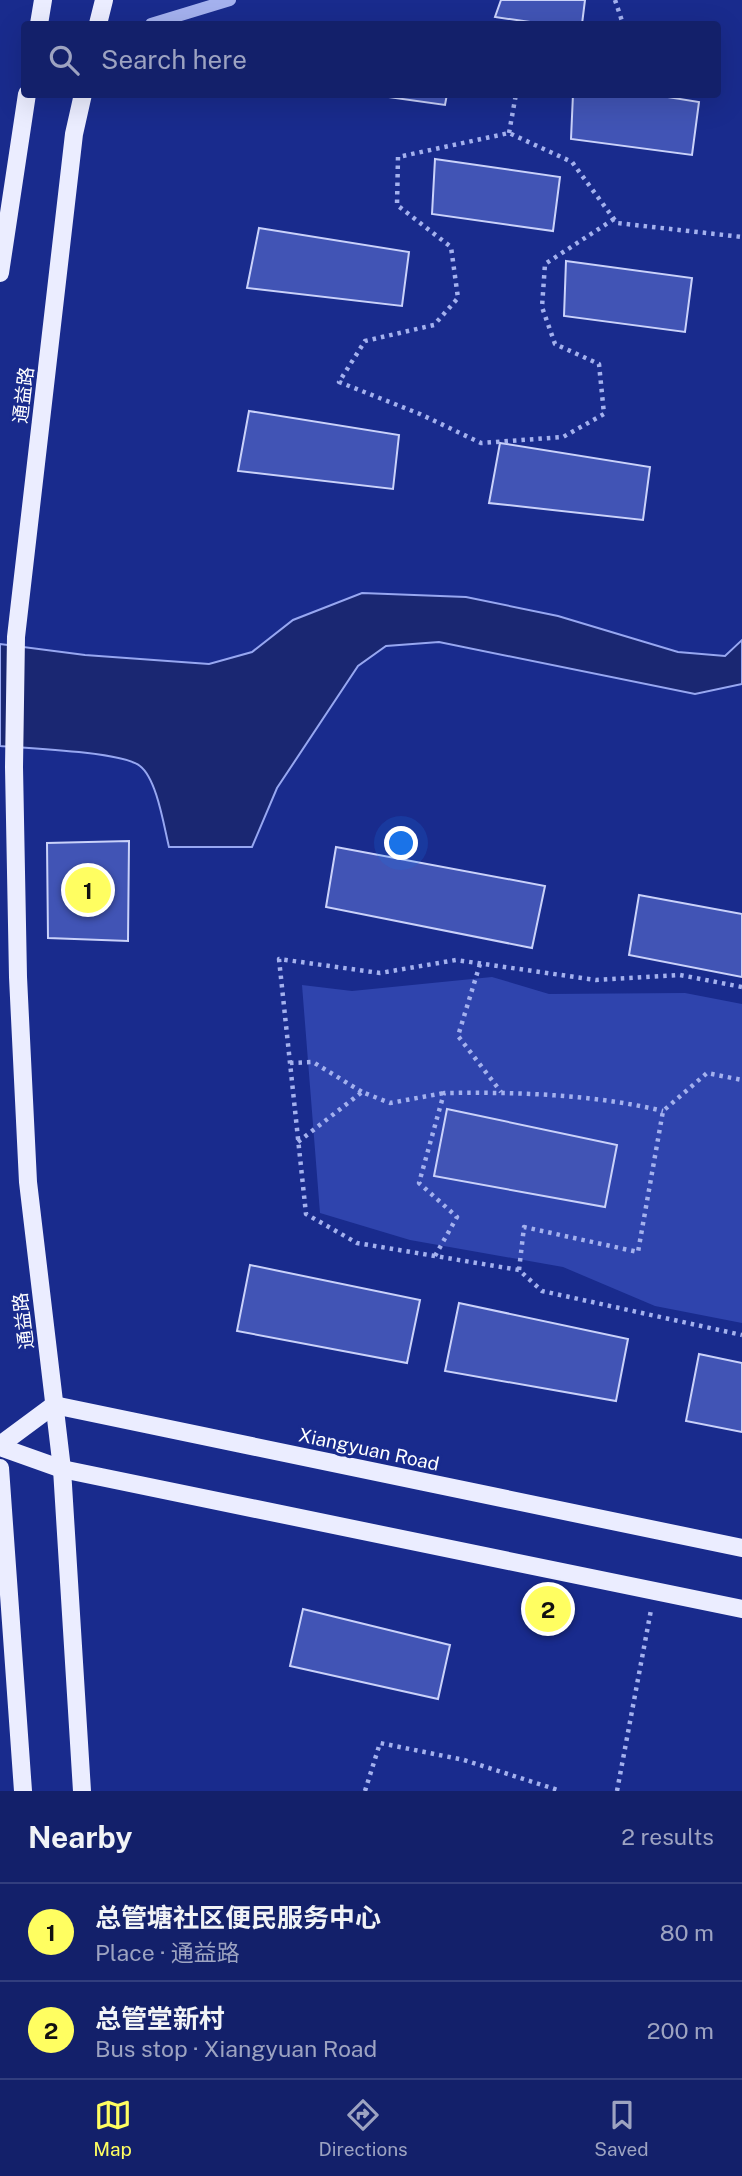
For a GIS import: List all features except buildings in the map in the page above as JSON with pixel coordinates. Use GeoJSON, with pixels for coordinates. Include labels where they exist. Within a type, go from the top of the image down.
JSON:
{"type":"FeatureCollection","features":[{"type":"Feature","properties":{"kind":"main road"},"geometry":{"type":"LineString","coordinates":[[40,21],[43,0]]}},
{"type":"Feature","properties":{"kind":"main road"},"geometry":{"type":"LineString","coordinates":[[99,21],[104,0]]}},
{"type":"Feature","properties":{"kind":"main road"},"geometry":{"type":"LineString","coordinates":[[0,273],[26,98]]}},
{"type":"Feature","properties":{"kind":"main road","name":"通益路"},"geometry":{"type":"LineString","coordinates":[[82,98],[74,134],[16,638],[13,767],[18,977],[28,1182],[62,1469],[82,1791]]}},
{"type":"Feature","properties":{"kind":"main road"},"geometry":{"type":"LineString","coordinates":[[0,1446],[54,1405]]}},
{"type":"Feature","properties":{"kind":"main road","name":"Xiangyuan Road"},"geometry":{"type":"LineString","coordinates":[[54,1405],[742,1548]]}},
{"type":"Feature","properties":{"kind":"main road"},"geometry":{"type":"LineString","coordinates":[[0,1446],[62,1469],[742,1609]]}},
{"type":"Feature","properties":{"kind":"main road"},"geometry":{"type":"LineString","coordinates":[[0,1468],[23,1791]]}},
{"type":"Feature","properties":{"kind":"street"},"geometry":{"type":"LineString","coordinates":[[161,21],[230,0]]}},
{"type":"Feature","properties":{"kind":"path"},"geometry":{"type":"LineString","coordinates":[[615,0],[622,21]]}},
{"type":"Feature","properties":{"kind":"path"},"geometry":{"type":"LineString","coordinates":[[509,132],[515,98]]}},
{"type":"Feature","properties":{"kind":"path"},"geometry":{"type":"LineString","coordinates":[[614,219],[545,264],[542,307],[555,344],[599,364],[604,414],[564,437],[481,443],[421,414],[340,382],[365,341],[434,325],[458,298],[451,247],[397,205],[398,157],[509,132],[572,162],[617,223],[742,237]]}},
{"type":"Feature","properties":{"kind":"path"},"geometry":{"type":"LineString","coordinates":[[742,987],[680,975],[596,979],[456,960],[380,973],[279,959],[306,1214],[357,1243],[519,1270],[542,1291],[742,1335]]}},
{"type":"Feature","properties":{"kind":"path"},"geometry":{"type":"LineString","coordinates":[[480,964],[458,1036],[501,1093]]}},
{"type":"Feature","properties":{"kind":"path"},"geometry":{"type":"LineString","coordinates":[[290,1063],[313,1062],[362,1092],[390,1103],[444,1093],[501,1093],[624,1102],[663,1111]]}},
{"type":"Feature","properties":{"kind":"path"},"geometry":{"type":"LineString","coordinates":[[519,1270],[524,1227],[638,1252],[663,1111],[707,1073],[742,1080]]}},
{"type":"Feature","properties":{"kind":"path"},"geometry":{"type":"LineString","coordinates":[[298,1142],[362,1092]]}},
{"type":"Feature","properties":{"kind":"path"},"geometry":{"type":"LineString","coordinates":[[435,1256],[457,1217],[419,1183],[444,1093]]}},
{"type":"Feature","properties":{"kind":"path"},"geometry":{"type":"LineString","coordinates":[[617,1791],[654,1591]]}},
{"type":"Feature","properties":{"kind":"path"},"geometry":{"type":"LineString","coordinates":[[365,1791],[380,1743],[464,1760],[561,1791]]}},
{"type":"Feature","properties":{"kind":"shaded area"},"geometry":{"type":"Polygon","coordinates":[[[362,593],[466,597],[558,616],[678,652],[725,656],[742,640],[742,684],[695,694],[439,642],[386,646],[358,666],[277,788],[252,847],[169,847],[151,781],[140,766],[130,761],[74,751],[0,746],[0,644],[85,655],[209,664],[252,652],[293,620],[362,593]]]}},
{"type":"Feature","properties":{"kind":"shaded area"},"geometry":{"type":"Polygon","coordinates":[[[492,977],[549,994],[685,993],[742,1004],[742,1323],[655,1306],[563,1267],[410,1240],[320,1213],[302,985],[352,991],[492,977]]]}},
{"type":"Feature","properties":{"kind":"place","name":"总管塘社区便民服务中心"},"geometry":{"type":"Point","coordinates":[88,890]}},
{"type":"Feature","properties":{"kind":"place","name":"总管堂新村"},"geometry":{"type":"Point","coordinates":[548,1609]}}]}
